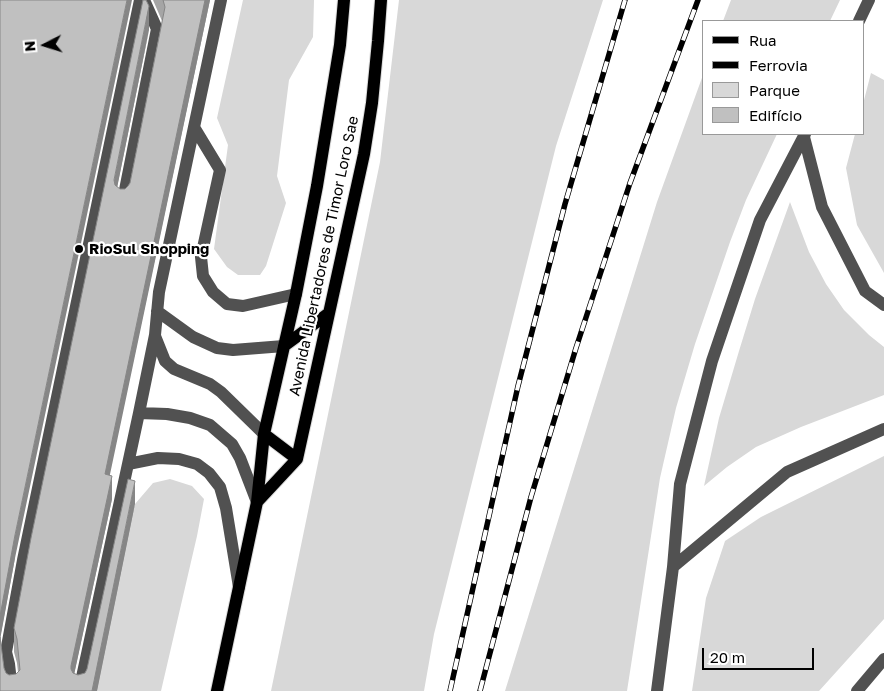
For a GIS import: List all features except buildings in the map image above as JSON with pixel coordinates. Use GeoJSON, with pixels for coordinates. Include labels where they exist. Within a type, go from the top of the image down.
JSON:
{"type":"FeatureCollection","features":[{"type":"Feature","properties":{"kind":"main road","name":"Avenida Libertadores de Timor Loro Sae"},"geometry":{"type":"LineString","coordinates":[[217,691],[257,502],[264,434],[296,294],[321,167],[340,45],[344,0]]}},
{"type":"Feature","properties":{"kind":"main road","name":"Avenida Libertadores de Timor Loro Sae"},"geometry":{"type":"LineString","coordinates":[[297,459],[364,154],[373,94],[381,0]]}},
{"type":"Feature","properties":{"kind":"main road"},"geometry":{"type":"LineString","coordinates":[[284,346],[329,313]]}},
{"type":"Feature","properties":{"kind":"main road"},"geometry":{"type":"LineString","coordinates":[[257,502],[297,459],[264,434]]}},
{"type":"Feature","properties":{"kind":"street"},"geometry":{"type":"LineString","coordinates":[[12,691],[6,652],[25,551],[140,0]]}},
{"type":"Feature","properties":{"kind":"street"},"geometry":{"type":"LineString","coordinates":[[122,205],[157,29],[144,0]]}},
{"type":"Feature","properties":{"kind":"street"},"geometry":{"type":"LineString","coordinates":[[79,691],[139,413],[155,335],[159,292],[221,0]]}},
{"type":"Feature","properties":{"kind":"street"},"geometry":{"type":"LineString","coordinates":[[859,20],[869,0]]}},
{"type":"Feature","properties":{"kind":"street"},"geometry":{"type":"LineString","coordinates":[[194,127],[220,170],[201,257],[203,276],[213,292],[227,304],[243,306],[296,294]]}},
{"type":"Feature","properties":{"kind":"street"},"geometry":{"type":"LineString","coordinates":[[805,135],[822,207],[865,291],[884,305]]}},
{"type":"Feature","properties":{"kind":"street"},"geometry":{"type":"LineString","coordinates":[[657,691],[673,567],[680,484],[712,361],[760,220],[805,135]]}},
{"type":"Feature","properties":{"kind":"street"},"geometry":{"type":"LineString","coordinates":[[158,311],[193,337],[217,348],[233,350],[284,346]]}},
{"type":"Feature","properties":{"kind":"street"},"geometry":{"type":"LineString","coordinates":[[155,335],[165,361],[174,369],[210,384],[221,392],[264,434]]}},
{"type":"Feature","properties":{"kind":"street"},"geometry":{"type":"LineString","coordinates":[[139,413],[166,414],[190,418],[210,425],[232,444],[240,458],[257,502]]}},
{"type":"Feature","properties":{"kind":"street"},"geometry":{"type":"LineString","coordinates":[[673,567],[787,472],[884,429]]}},
{"type":"Feature","properties":{"kind":"street"},"geometry":{"type":"LineString","coordinates":[[128,464],[158,458],[179,459],[197,464],[209,473],[220,487],[226,508],[239,588]]}},
{"type":"Feature","properties":{"kind":"street"},"geometry":{"type":"LineString","coordinates":[[858,691],[884,659]]}},
{"type":"Feature","properties":{"kind":"green space"},"geometry":{"type":"Polygon","coordinates":[[[243,0],[314,0],[313,37],[289,80],[277,176],[286,203],[266,266],[260,275],[238,275],[227,267],[214,249],[228,145],[217,118],[243,0]]]}},
{"type":"Feature","properties":{"kind":"green space"},"geometry":{"type":"Polygon","coordinates":[[[399,0],[603,0],[556,146],[434,634],[424,691],[271,691],[380,162],[399,0]]]}},
{"type":"Feature","properties":{"kind":"green space"},"geometry":{"type":"Polygon","coordinates":[[[731,0],[840,0],[830,20],[723,20],[731,0]]]}},
{"type":"Feature","properties":{"kind":"green space"},"geometry":{"type":"Polygon","coordinates":[[[871,73],[884,80],[884,273],[857,225],[846,168],[855,135],[864,135],[864,100],[871,73]]]}},
{"type":"Feature","properties":{"kind":"green space"},"geometry":{"type":"Polygon","coordinates":[[[702,78],[702,135],[777,135],[746,200],[730,242],[695,344],[676,408],[660,478],[627,691],[505,691],[657,202],[702,78]]]}},
{"type":"Feature","properties":{"kind":"green space"},"geometry":{"type":"Polygon","coordinates":[[[790,202],[809,252],[826,284],[844,310],[884,347],[884,395],[801,427],[756,447],[704,486],[719,418],[739,351],[755,299],[790,202]]]}},
{"type":"Feature","properties":{"kind":"green space"},"geometry":{"type":"Polygon","coordinates":[[[884,456],[884,619],[819,691],[692,691],[706,598],[725,541],[761,517],[884,456]]]}},
{"type":"Feature","properties":{"kind":"green space"},"geometry":{"type":"Polygon","coordinates":[[[170,479],[192,486],[204,499],[161,691],[97,691],[135,504],[153,483],[170,479]]]}},
{"type":"Feature","properties":{"kind":"railway"},"geometry":{"type":"LineString","coordinates":[[450,691],[518,386],[565,204],[625,0]]}},
{"type":"Feature","properties":{"kind":"railway"},"geometry":{"type":"LineString","coordinates":[[480,691],[531,497],[576,348],[630,183],[698,0]]}},
{"type":"Feature","properties":{"kind":"place","name":"RioSul Shopping"},"geometry":{"type":"Point","coordinates":[79,249]}}]}
